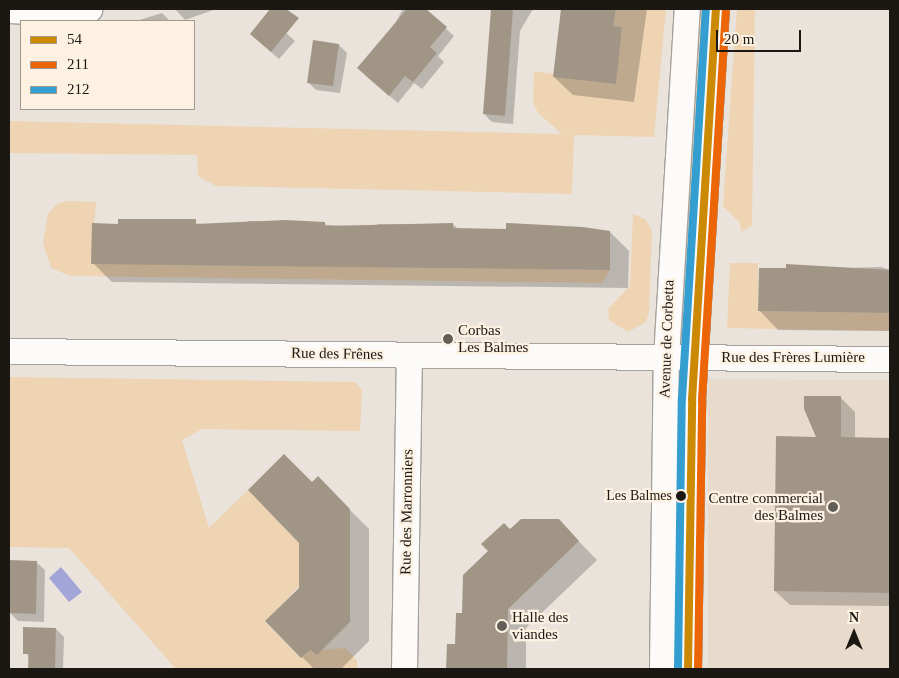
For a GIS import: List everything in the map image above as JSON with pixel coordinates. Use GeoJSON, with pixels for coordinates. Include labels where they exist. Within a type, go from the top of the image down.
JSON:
{"type":"FeatureCollection","features":[{"type":"Feature","properties":{"kind":"street"},"geometry":{"type":"LineString","coordinates":[[9,10],[77,13],[89,9]]}},
{"type":"Feature","properties":{"kind":"street","name":"Avenue de Corbetta"},"geometry":{"type":"LineString","coordinates":[[662,669],[666,358],[687,9]]}},
{"type":"Feature","properties":{"kind":"street","name":"Avenue de Corbetta"},"geometry":{"type":"LineString","coordinates":[[688,669],[695,358],[716,9]]}},
{"type":"Feature","properties":{"kind":"street","name":"Rue des Frênes"},"geometry":{"type":"LineString","coordinates":[[9,352],[666,358]]}},
{"type":"Feature","properties":{"kind":"street","name":"Rue des Marronniers"},"geometry":{"type":"LineString","coordinates":[[404,669],[409,355]]}},
{"type":"Feature","properties":{"kind":"street","name":"Rue des Frères Lumière"},"geometry":{"type":"LineString","coordinates":[[666,358],[890,359]]}},
{"type":"Feature","properties":{"kind":"shaded area"},"geometry":{"type":"Polygon","coordinates":[[[616,9],[666,9],[654,137],[574,135],[572,194],[216,186],[198,176],[197,155],[9,153],[9,121],[562,134],[538,113],[533,102],[534,71],[615,84],[622,27],[613,26],[616,9]]]}},
{"type":"Feature","properties":{"kind":"shaded area"},"geometry":{"type":"Polygon","coordinates":[[[696,9],[708,9],[693,260],[680,259],[696,9]]]}},
{"type":"Feature","properties":{"kind":"shaded area"},"geometry":{"type":"Polygon","coordinates":[[[737,9],[755,9],[752,226],[741,232],[740,223],[723,206],[737,9]]]}},
{"type":"Feature","properties":{"kind":"shaded area"},"geometry":{"type":"Polygon","coordinates":[[[68,201],[96,202],[91,263],[610,270],[602,283],[70,276],[51,268],[43,243],[48,214],[57,204],[68,201]]]}},
{"type":"Feature","properties":{"kind":"shaded area"},"geometry":{"type":"Polygon","coordinates":[[[633,214],[645,219],[652,230],[649,312],[646,322],[628,332],[609,320],[608,309],[630,286],[633,214]]]}},
{"type":"Feature","properties":{"kind":"shaded area"},"geometry":{"type":"Polygon","coordinates":[[[730,263],[758,263],[758,311],[890,313],[890,331],[727,328],[730,263]]]}},
{"type":"Feature","properties":{"kind":"shaded area"},"geometry":{"type":"Polygon","coordinates":[[[9,377],[355,382],[362,390],[360,431],[202,429],[182,440],[209,528],[248,490],[299,543],[299,586],[265,622],[301,658],[310,650],[316,655],[322,650],[345,648],[357,660],[357,669],[176,669],[69,548],[9,547],[9,377]]]}},
{"type":"Feature","properties":{"kind":"shaded area"},"geometry":{"type":"Polygon","coordinates":[[[708,379],[890,380],[890,669],[708,669],[708,379]]]}},
{"type":"Feature","properties":{"kind":"water"},"geometry":{"type":"Polygon","coordinates":[[[61,567],[82,592],[69,602],[49,578],[61,567]]]}},
{"type":"Feature","properties":{"kind":"building"},"geometry":{"type":"Polygon","coordinates":[[[270,9],[286,9],[299,18],[271,52],[250,34],[270,9]]]}},
{"type":"Feature","properties":{"kind":"building"},"geometry":{"type":"Polygon","coordinates":[[[407,9],[426,9],[447,27],[430,47],[437,53],[413,82],[405,76],[389,96],[357,68],[407,9]]]}},
{"type":"Feature","properties":{"kind":"building"},"geometry":{"type":"Polygon","coordinates":[[[491,9],[513,9],[505,116],[483,114],[491,9]]]}},
{"type":"Feature","properties":{"kind":"building"},"geometry":{"type":"Polygon","coordinates":[[[561,9],[616,9],[613,26],[622,27],[616,84],[553,77],[561,9]]]}},
{"type":"Feature","properties":{"kind":"building"},"geometry":{"type":"Polygon","coordinates":[[[313,40],[339,44],[333,86],[307,83],[313,40]]]}},
{"type":"Feature","properties":{"kind":"building"},"geometry":{"type":"Polygon","coordinates":[[[118,219],[196,219],[196,224],[285,220],[325,222],[325,226],[453,223],[453,228],[506,229],[506,223],[583,227],[610,231],[610,270],[91,264],[92,223],[118,224],[118,219]]]}},
{"type":"Feature","properties":{"kind":"building"},"geometry":{"type":"Polygon","coordinates":[[[786,264],[890,270],[890,313],[758,311],[759,268],[786,268],[786,264]]]}},
{"type":"Feature","properties":{"kind":"building","name":"Centre commercial des Balmes"},"geometry":{"type":"Polygon","coordinates":[[[804,396],[841,396],[841,437],[890,438],[890,593],[774,591],[776,436],[816,437],[804,409],[804,396]]]}},
{"type":"Feature","properties":{"kind":"building"},"geometry":{"type":"Polygon","coordinates":[[[284,454],[312,482],[318,476],[350,509],[350,622],[317,655],[310,650],[301,658],[265,621],[299,588],[299,543],[248,490],[284,454]]]}},
{"type":"Feature","properties":{"kind":"building"},"geometry":{"type":"Polygon","coordinates":[[[521,519],[559,519],[579,541],[508,609],[507,669],[446,669],[447,644],[455,644],[456,613],[462,613],[463,575],[488,551],[481,544],[504,523],[510,529],[521,519]]]}},
{"type":"Feature","properties":{"kind":"building"},"geometry":{"type":"Polygon","coordinates":[[[9,560],[37,561],[36,614],[9,613],[9,560]]]}},
{"type":"Feature","properties":{"kind":"building"},"geometry":{"type":"Polygon","coordinates":[[[23,627],[56,628],[55,669],[28,669],[29,654],[23,654],[23,627]]]}},
{"type":"Feature","properties":{"kind":"transit line","name":"212"},"geometry":{"type":"LineString","coordinates":[[678,669],[682,399],[706,9]]}},
{"type":"Feature","properties":{"kind":"transit line","name":"54"},"geometry":{"type":"LineString","coordinates":[[688,669],[692,400],[716,9]]}},
{"type":"Feature","properties":{"kind":"transit line","name":"211"},"geometry":{"type":"LineString","coordinates":[[698,669],[702,400],[726,10]]}},
{"type":"Feature","properties":{"kind":"place","name":"Corbas Les Balmes"},"geometry":{"type":"Point","coordinates":[448,339]}},
{"type":"Feature","properties":{"kind":"place","name":"Les Balmes"},"geometry":{"type":"Point","coordinates":[681,496]}},
{"type":"Feature","properties":{"kind":"place","name":"Centre commercial des Balmes"},"geometry":{"type":"Point","coordinates":[833,507]}},
{"type":"Feature","properties":{"kind":"place","name":"Halle des viandes"},"geometry":{"type":"Point","coordinates":[502,626]}}]}
